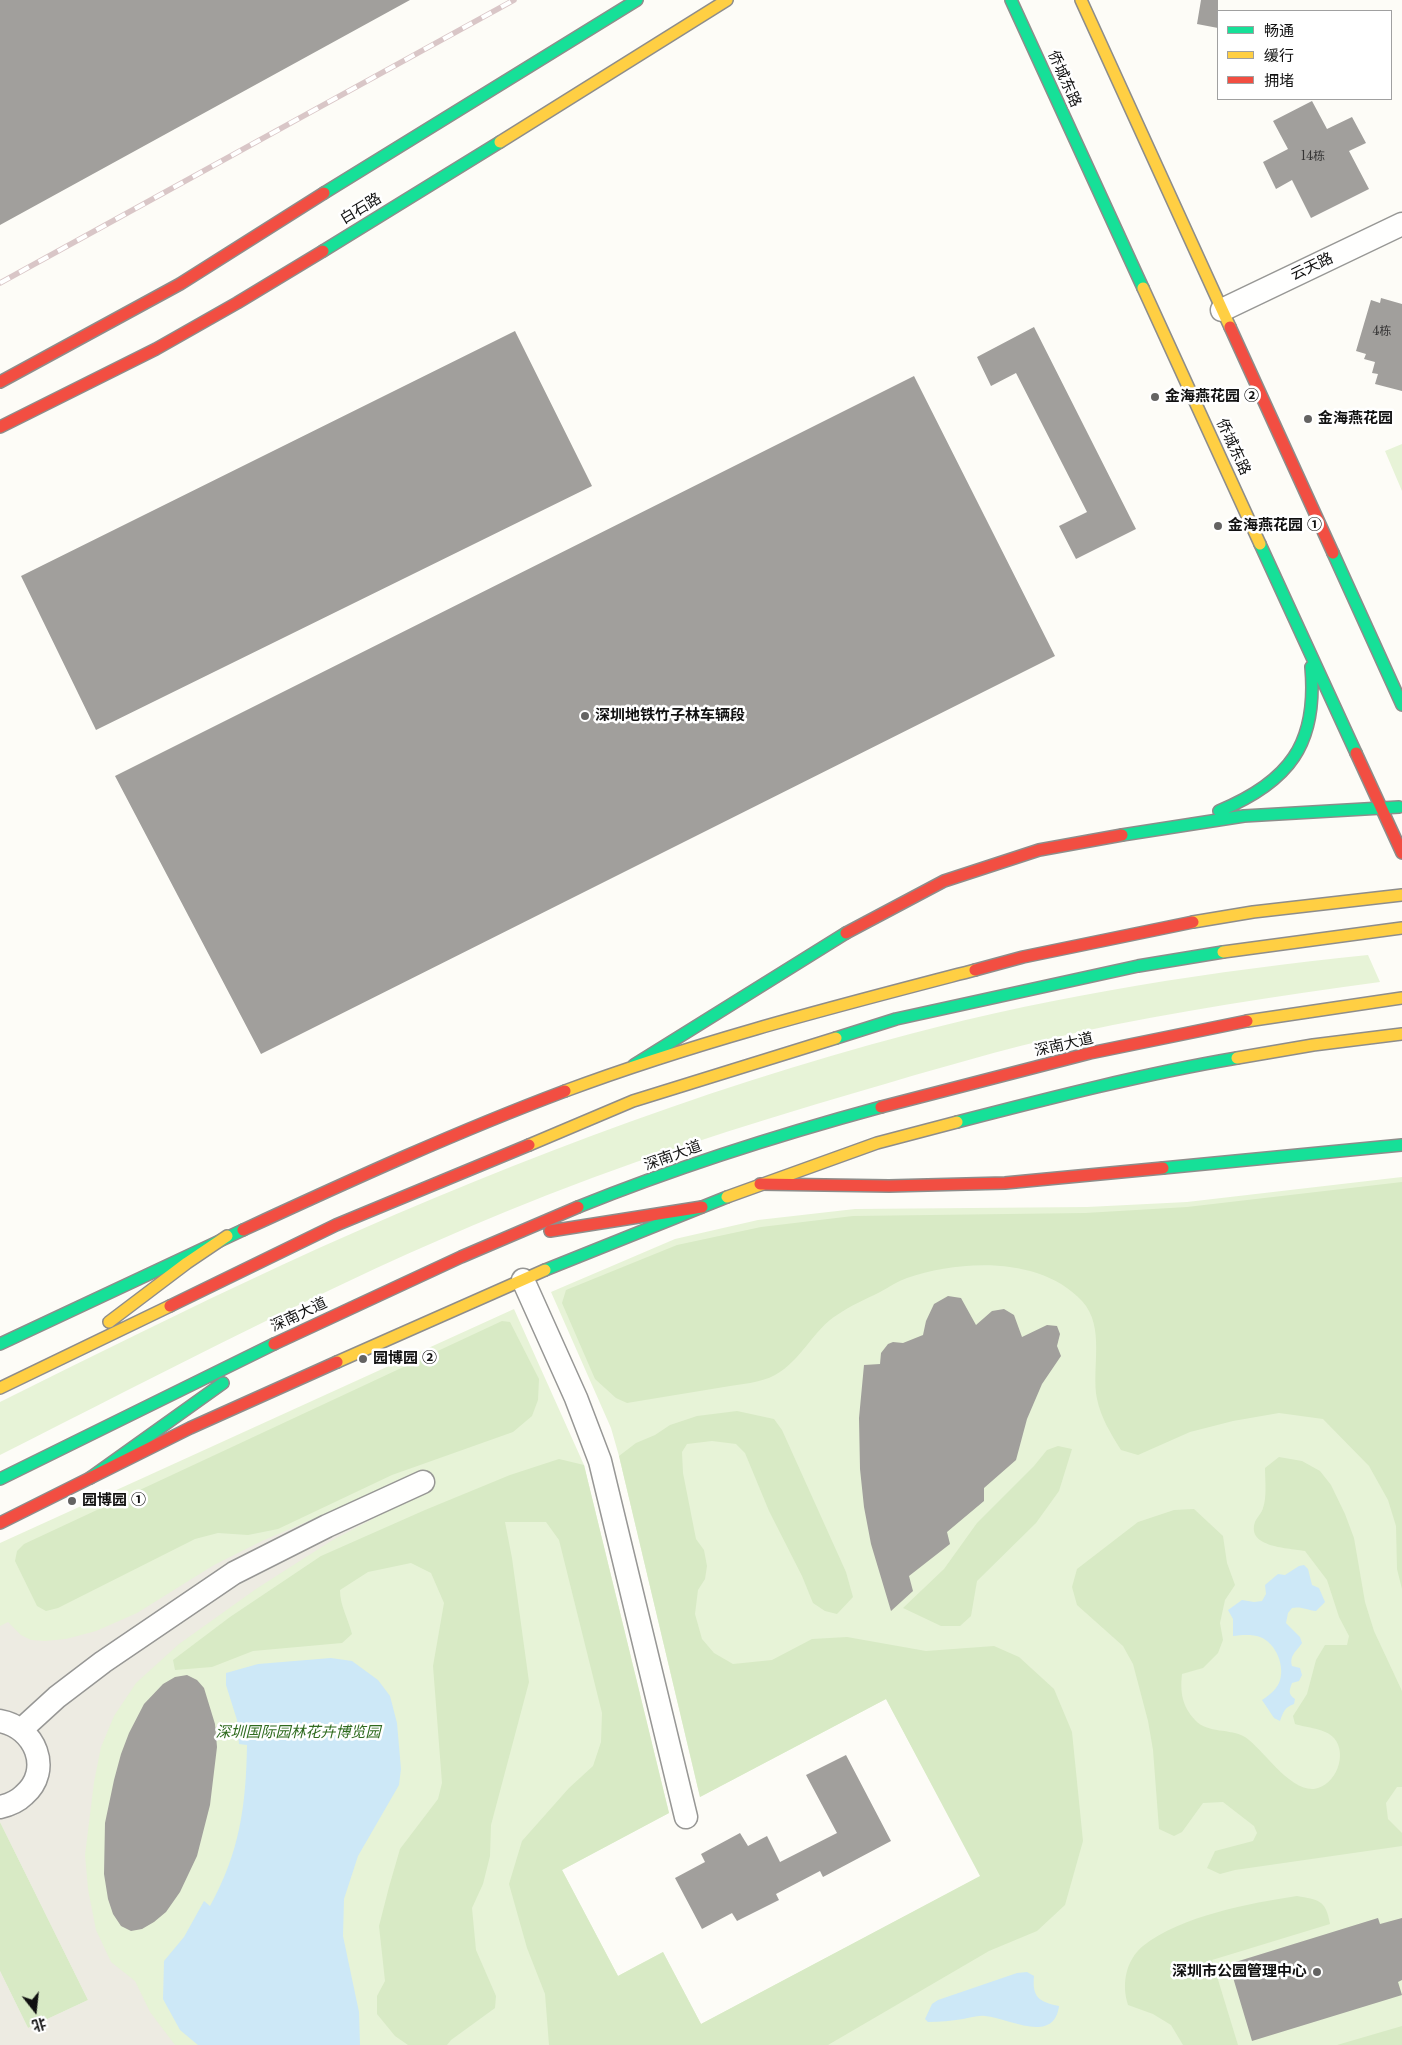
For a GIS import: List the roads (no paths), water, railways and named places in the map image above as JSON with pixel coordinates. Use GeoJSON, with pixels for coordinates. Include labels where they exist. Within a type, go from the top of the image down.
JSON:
{"type":"FeatureCollection","features":[{"type":"Feature","properties":{"kind":"main road"},"geometry":{"type":"LineString","coordinates":[[0,382],[180,284],[637,0]]}},
{"type":"Feature","properties":{"kind":"main road","name":"白石路"},"geometry":{"type":"LineString","coordinates":[[0,427],[156,349],[237,303],[572,98],[727,0]]}},
{"type":"Feature","properties":{"kind":"main road","name":"侨城东路"},"geometry":{"type":"LineString","coordinates":[[1011,0],[1130,262],[1307,642],[1402,853]]}},
{"type":"Feature","properties":{"kind":"main road"},"geometry":{"type":"LineString","coordinates":[[1082,0],[1402,703]]}},
{"type":"Feature","properties":{"kind":"main road"},"geometry":{"type":"LineString","coordinates":[[1175,826],[1239,804],[1264,789],[1280,776],[1297,755],[1308,730],[1314,703],[1313,680],[1307,642]]}},
{"type":"Feature","properties":{"kind":"main road"},"geometry":{"type":"LineString","coordinates":[[634,1065],[832,941],[944,881],[1039,850],[1175,826],[1244,816],[1402,807]]}},
{"type":"Feature","properties":{"kind":"main road"},"geometry":{"type":"LineString","coordinates":[[0,1344],[227,1236],[512,1111],[634,1065],[806,1015],[1023,957],[1144,931],[1253,912],[1402,895]]}},
{"type":"Feature","properties":{"kind":"main road"},"geometry":{"type":"LineString","coordinates":[[0,1388],[336,1224],[633,1101],[896,1019],[1138,966],[1268,945],[1402,928]]}},
{"type":"Feature","properties":{"kind":"main road","name":"深南大道"},"geometry":{"type":"LineString","coordinates":[[0,1479],[291,1334],[490,1243],[620,1190],[784,1134],[1056,1062],[1175,1034],[1402,998]]}},
{"type":"Feature","properties":{"kind":"main road"},"geometry":{"type":"LineString","coordinates":[[0,1522],[190,1428],[562,1262],[760,1184],[877,1143],[1067,1094],[1191,1066],[1313,1045],[1402,1034]]}},
{"type":"Feature","properties":{"kind":"main road"},"geometry":{"type":"LineString","coordinates":[[760,1184],[889,1186],[1005,1183],[1402,1146]]}},
{"type":"Feature","properties":{"kind":"main road"},"geometry":{"type":"LineString","coordinates":[[490,1243],[556,1230],[702,1207]]}},
{"type":"Feature","properties":{"kind":"main road"},"geometry":{"type":"LineString","coordinates":[[52,1363],[187,1263],[227,1236]]}},
{"type":"Feature","properties":{"kind":"main road"},"geometry":{"type":"LineString","coordinates":[[90,1478],[291,1334]]}},
{"type":"Feature","properties":{"kind":"street","name":"云天路"},"geometry":{"type":"LineString","coordinates":[[1222,310],[1402,224]]}},
{"type":"Feature","properties":{"kind":"street"},"geometry":{"type":"LineString","coordinates":[[523,1280],[576,1398],[600,1461],[686,1817]]}},
{"type":"Feature","properties":{"kind":"street"},"geometry":{"type":"LineString","coordinates":[[22,1730],[57,1697],[103,1662],[234,1573],[326,1526],[423,1482]]}},
{"type":"Feature","properties":{"kind":"street"},"geometry":{"type":"LineString","coordinates":[[0,1721],[9,1722],[22,1730],[32,1740],[37,1754],[38,1769],[34,1783],[26,1795],[14,1803],[0,1808]]}},
{"type":"Feature","properties":{"kind":"water"},"geometry":{"type":"Polygon","coordinates":[[[1304,1565],[1308,1569],[1312,1585],[1319,1588],[1325,1602],[1316,1611],[1292,1608],[1288,1613],[1286,1623],[1300,1637],[1302,1643],[1291,1662],[1292,1666],[1300,1668],[1302,1675],[1299,1681],[1292,1683],[1290,1692],[1291,1696],[1295,1699],[1294,1704],[1285,1710],[1280,1721],[1274,1718],[1262,1700],[1279,1683],[1281,1670],[1278,1656],[1271,1644],[1260,1637],[1250,1635],[1233,1636],[1233,1619],[1228,1610],[1242,1600],[1262,1601],[1266,1594],[1265,1585],[1278,1574],[1285,1575],[1304,1565]]]}},
{"type":"Feature","properties":{"kind":"water"},"geometry":{"type":"Polygon","coordinates":[[[331,1658],[352,1661],[378,1680],[390,1696],[397,1723],[401,1769],[399,1785],[358,1856],[344,1899],[343,1936],[359,2012],[360,2045],[198,2045],[180,2030],[163,1999],[164,1961],[184,1937],[204,1901],[210,1906],[235,1847],[243,1808],[247,1745],[239,1744],[237,1720],[226,1685],[226,1673],[258,1664],[331,1658]]]}},
{"type":"Feature","properties":{"kind":"water"},"geometry":{"type":"Polygon","coordinates":[[[1027,1972],[1034,1976],[1034,1989],[1038,1997],[1046,2003],[1059,2006],[1055,2018],[1049,2024],[1040,2027],[1029,2026],[982,2016],[941,2022],[928,2022],[925,2019],[932,2004],[938,2000],[1017,1973],[1027,1972]]]}},
{"type":"Feature","properties":{"kind":"railway"},"geometry":{"type":"LineString","coordinates":[[0,283],[514,0]]}},
{"type":"Feature","properties":{"kind":"place","name":"金海燕花园 ②"},"geometry":{"type":"Point","coordinates":[1155,397]}},
{"type":"Feature","properties":{"kind":"place","name":"金海燕花园"},"geometry":{"type":"Point","coordinates":[1308,419]}},
{"type":"Feature","properties":{"kind":"place","name":"金海燕花园 ①"},"geometry":{"type":"Point","coordinates":[1218,526]}},
{"type":"Feature","properties":{"kind":"place","name":"深圳地铁竹子林车辆段"},"geometry":{"type":"Point","coordinates":[585,716]}},
{"type":"Feature","properties":{"kind":"place","name":"园博园 ②"},"geometry":{"type":"Point","coordinates":[363,1359]}},
{"type":"Feature","properties":{"kind":"place","name":"园博园 ①"},"geometry":{"type":"Point","coordinates":[72,1501]}},
{"type":"Feature","properties":{"kind":"place","name":"深圳市公园管理中心"},"geometry":{"type":"Point","coordinates":[1317,1972]}},
{"type":"Feature","properties":{"kind":"park label","name":"深圳国际园林花卉博览园"},"geometry":{"type":"Point","coordinates":[298,1733]}}]}
